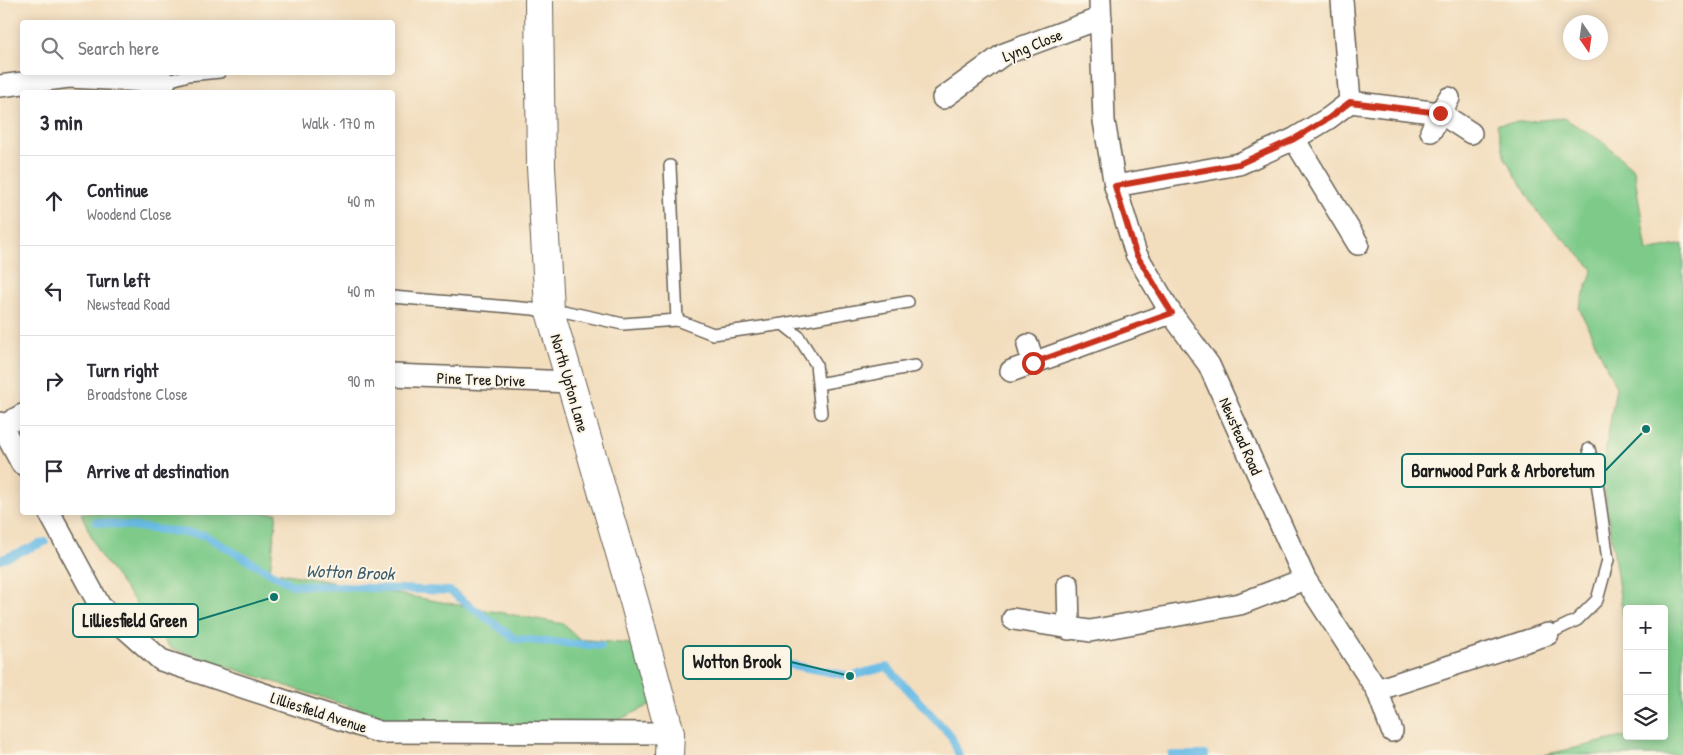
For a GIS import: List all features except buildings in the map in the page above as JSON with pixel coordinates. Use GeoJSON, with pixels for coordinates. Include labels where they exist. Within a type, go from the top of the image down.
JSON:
{"type":"FeatureCollection","features":[{"type":"Feature","properties":{"kind":"street","name":"North Upton Lane"},"geometry":{"type":"LineString","coordinates":[[539,0],[541,167],[550,311],[634,601],[669,744]]}},
{"type":"Feature","properties":{"kind":"street"},"geometry":{"type":"LineString","coordinates":[[1342,0],[1350,102]]}},
{"type":"Feature","properties":{"kind":"street","name":"Lyng Close"},"geometry":{"type":"LineString","coordinates":[[943,98],[1004,54],[1100,9]]}},
{"type":"Feature","properties":{"kind":"street","name":"Newstead Road"},"geometry":{"type":"LineString","coordinates":[[1100,9],[1104,121],[1115,186],[1136,254],[1172,313],[1209,365],[1305,579],[1377,690],[1392,731]]}},
{"type":"Feature","properties":{"kind":"street"},"geometry":{"type":"LineString","coordinates":[[0,86],[69,77],[160,78]]}},
{"type":"Feature","properties":{"kind":"street"},"geometry":{"type":"LineString","coordinates":[[1115,186],[1239,164],[1294,139],[1329,118],[1350,102],[1440,114],[1471,132]]}},
{"type":"Feature","properties":{"kind":"street"},"geometry":{"type":"LineString","coordinates":[[1294,139],[1358,246]]}},
{"type":"Feature","properties":{"kind":"street"},"geometry":{"type":"LineString","coordinates":[[1011,371],[1030,354],[1172,313]]}},
{"type":"Feature","properties":{"kind":"street","name":"Pine Tree Drive"},"geometry":{"type":"LineString","coordinates":[[395,375],[570,382]]}},
{"type":"Feature","properties":{"kind":"street"},"geometry":{"type":"LineString","coordinates":[[20,416],[1,425],[20,460]]}},
{"type":"Feature","properties":{"kind":"street","name":"Lilliesfield Avenue"},"geometry":{"type":"LineString","coordinates":[[51,515],[100,606],[162,660],[379,732],[669,744]]}},
{"type":"Feature","properties":{"kind":"street"},"geometry":{"type":"LineString","coordinates":[[1013,618],[1069,629],[1090,631],[1240,604],[1305,579]]}},
{"type":"Feature","properties":{"kind":"street"},"geometry":{"type":"LineString","coordinates":[[1068,586],[1069,629]]}},
{"type":"Feature","properties":{"kind":"street"},"geometry":{"type":"LineString","coordinates":[[1377,690],[1548,634]]}},
{"type":"Feature","properties":{"kind":"lane"},"geometry":{"type":"LineString","coordinates":[[160,78],[188,75]]}},
{"type":"Feature","properties":{"kind":"lane"},"geometry":{"type":"LineString","coordinates":[[670,166],[677,320]]}},
{"type":"Feature","properties":{"kind":"lane"},"geometry":{"type":"LineString","coordinates":[[395,297],[534,309],[623,324],[677,320],[713,334],[908,302]]}},
{"type":"Feature","properties":{"kind":"lane"},"geometry":{"type":"LineString","coordinates":[[783,324],[798,336],[816,364],[821,413]]}},
{"type":"Feature","properties":{"kind":"lane"},"geometry":{"type":"LineString","coordinates":[[818,384],[915,366]]}},
{"type":"Feature","properties":{"kind":"lane"},"geometry":{"type":"LineString","coordinates":[[1548,634],[1577,620],[1597,600],[1608,560],[1597,482],[1589,449]]}},
{"type":"Feature","properties":{"kind":"green space"},"geometry":{"type":"Polygon","coordinates":[[[1564,118],[1603,142],[1634,170],[1647,251],[1683,244],[1683,755],[1544,755],[1623,737],[1623,740],[1668,740],[1668,605],[1623,605],[1623,617],[1602,471],[1616,387],[1579,308],[1593,269],[1538,213],[1505,158],[1497,124],[1564,118]]]}},
{"type":"Feature","properties":{"kind":"green space"},"geometry":{"type":"Polygon","coordinates":[[[82,515],[277,515],[270,571],[564,624],[578,639],[641,645],[655,703],[603,727],[391,720],[170,648],[99,554],[82,515]]]}},
{"type":"Feature","properties":{"kind":"waterway","name":"Wotton Brook"},"geometry":{"type":"LineString","coordinates":[[96,522],[204,535],[292,585],[450,591],[515,639],[601,646]]}},
{"type":"Feature","properties":{"kind":"waterway","name":"Wotton Brook"},"geometry":{"type":"LineString","coordinates":[[0,560],[45,542]]}},
{"type":"Feature","properties":{"kind":"waterway","name":"Wotton Brook"},"geometry":{"type":"LineString","coordinates":[[694,673],[728,665],[765,660],[850,676],[887,667],[951,736],[959,755]]}},
{"type":"Feature","properties":{"kind":"waterway","name":"Wotton Brook"},"geometry":{"type":"LineString","coordinates":[[1172,755],[1205,755]]}},
{"type":"Feature","properties":{"kind":"place","name":"Barnwood Park & Arboretum"},"geometry":{"type":"Point","coordinates":[1646,429]}},
{"type":"Feature","properties":{"kind":"place","name":"Lilliesfield Green"},"geometry":{"type":"Point","coordinates":[274,597]}},
{"type":"Feature","properties":{"kind":"place","name":"Wotton Brook"},"geometry":{"type":"Point","coordinates":[850,676]}},
{"type":"Feature","properties":{"kind":"route"},"geometry":{"type":"LineString","coordinates":[[1033,363],[1172,313],[1136,254],[1115,186],[1239,164],[1294,139],[1329,118],[1350,102],[1440,113]]}}]}
